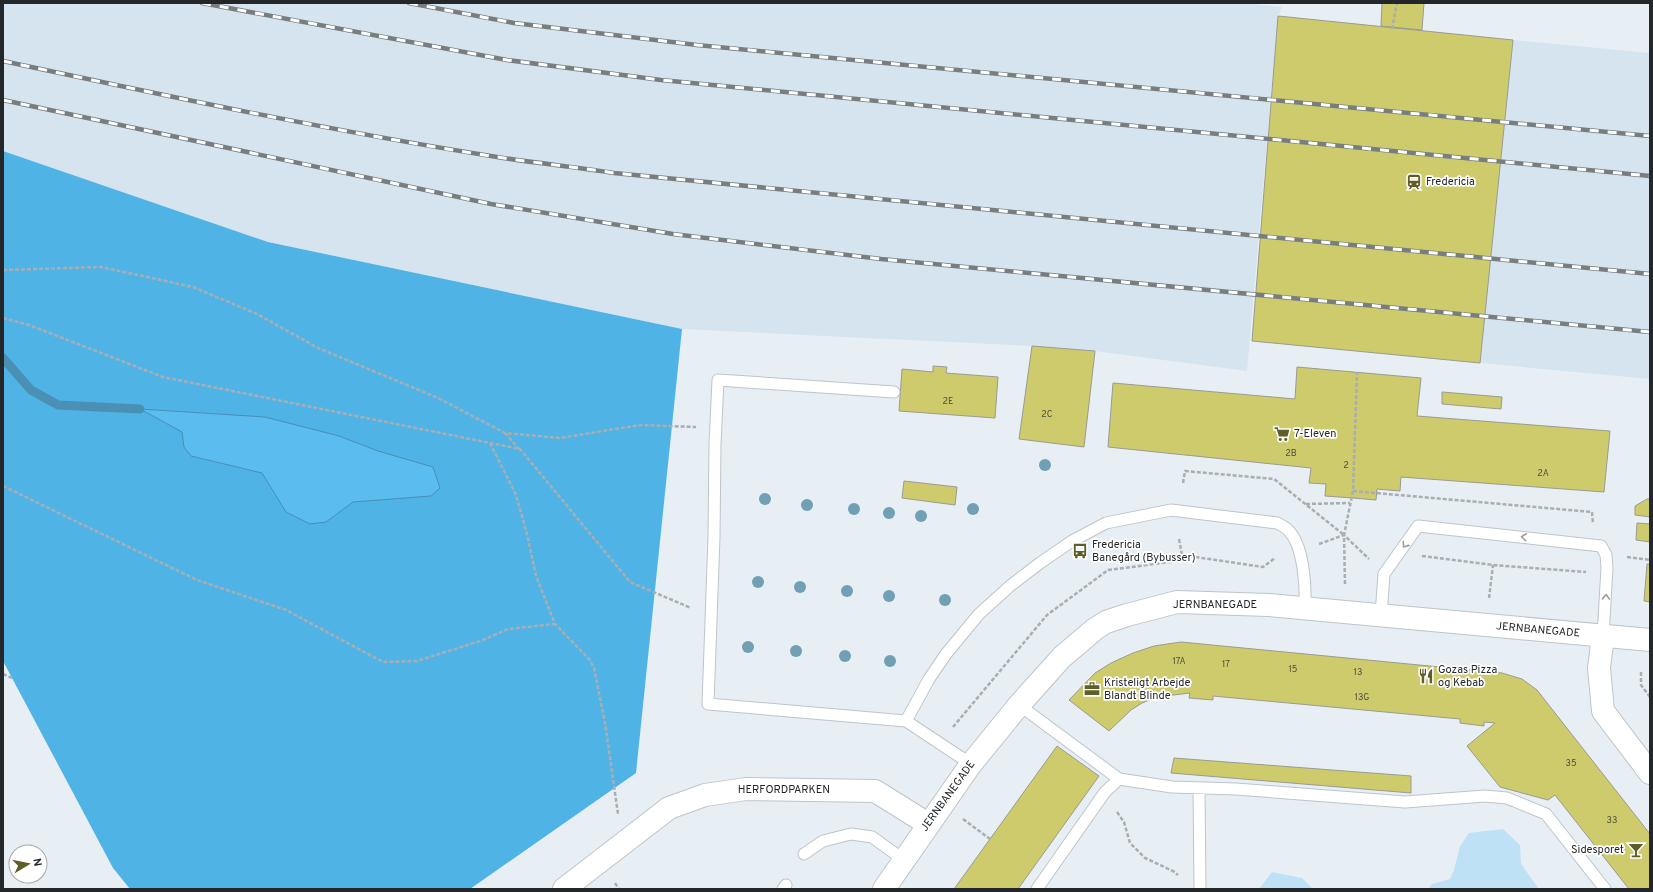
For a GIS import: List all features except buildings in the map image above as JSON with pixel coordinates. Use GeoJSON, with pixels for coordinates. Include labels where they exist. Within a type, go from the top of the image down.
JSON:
{"type":"FeatureCollection","features":[{"type":"Feature","properties":{"kind":"street","name":"JERNBANEGADE"},"geometry":{"type":"LineString","coordinates":[[884,889],[971,764],[1019,705],[1062,657],[1095,629],[1106,622],[1127,615],[1176,602],[1269,605],[1650,640]]}},
{"type":"Feature","properties":{"kind":"street"},"geometry":{"type":"LineString","coordinates":[[1602,636],[1599,668],[1603,711],[1650,773]]}},
{"type":"Feature","properties":{"kind":"street","name":"HERFORDPARKEN"},"geometry":{"type":"LineString","coordinates":[[564,889],[669,808],[705,795],[746,788],[875,791],[928,824]]}},
{"type":"Feature","properties":{"kind":"lane"},"geometry":{"type":"LineString","coordinates":[[894,392],[718,380],[708,704],[906,721],[971,764]]}},
{"type":"Feature","properties":{"kind":"lane"},"geometry":{"type":"LineString","coordinates":[[906,721],[929,679],[946,654],[979,614],[1010,586],[1040,563],[1072,541],[1106,523],[1172,510],[1277,523],[1289,531],[1299,550],[1306,584],[1305,609]]}},
{"type":"Feature","properties":{"kind":"lane"},"geometry":{"type":"LineString","coordinates":[[1381,615],[1384,574],[1418,526],[1601,546],[1606,555],[1607,568],[1602,636]]}},
{"type":"Feature","properties":{"kind":"lane"},"geometry":{"type":"LineString","coordinates":[[1019,705],[1119,779],[1172,787],[1236,789],[1405,802],[1485,796],[1507,798],[1546,814],[1606,889]]}},
{"type":"Feature","properties":{"kind":"lane"},"geometry":{"type":"LineString","coordinates":[[1037,889],[1104,792],[1119,779]]}},
{"type":"Feature","properties":{"kind":"lane"},"geometry":{"type":"LineString","coordinates":[[1200,788],[1200,889]]}},
{"type":"Feature","properties":{"kind":"lane"},"geometry":{"type":"LineString","coordinates":[[804,854],[823,841],[851,834],[872,837],[904,860]]}},
{"type":"Feature","properties":{"kind":"path"},"geometry":{"type":"LineString","coordinates":[[1392,29],[1397,3]]}},
{"type":"Feature","properties":{"kind":"path"},"geometry":{"type":"LineString","coordinates":[[3,270],[101,267],[193,287],[257,314],[318,348],[438,398],[505,433],[630,582],[692,608],[710,613]]}},
{"type":"Feature","properties":{"kind":"path"},"geometry":{"type":"LineString","coordinates":[[3,318],[30,325],[163,377],[520,450]]}},
{"type":"Feature","properties":{"kind":"path"},"geometry":{"type":"LineString","coordinates":[[1345,584],[1344,535],[1350,503],[1353,498],[1357,372]]}},
{"type":"Feature","properties":{"kind":"path"},"geometry":{"type":"LineString","coordinates":[[505,433],[560,438],[640,425],[716,428]]}},
{"type":"Feature","properties":{"kind":"path"},"geometry":{"type":"LineString","coordinates":[[490,443],[516,495],[527,534],[536,576],[555,624],[589,659],[594,668],[605,723],[622,844]]}},
{"type":"Feature","properties":{"kind":"path"},"geometry":{"type":"LineString","coordinates":[[1183,483],[1185,471],[1274,479],[1344,535],[1384,574]]}},
{"type":"Feature","properties":{"kind":"path"},"geometry":{"type":"LineString","coordinates":[[3,486],[197,580],[286,610],[383,662],[416,661],[483,640],[508,629],[555,624]]}},
{"type":"Feature","properties":{"kind":"path"},"geometry":{"type":"LineString","coordinates":[[1305,504],[1350,503]]}},
{"type":"Feature","properties":{"kind":"path"},"geometry":{"type":"LineString","coordinates":[[1318,544],[1344,535]]}},
{"type":"Feature","properties":{"kind":"path"},"geometry":{"type":"LineString","coordinates":[[1179,539],[1182,554]]}},
{"type":"Feature","properties":{"kind":"path"},"geometry":{"type":"LineString","coordinates":[[1421,556],[1493,565],[1592,572]]}},
{"type":"Feature","properties":{"kind":"path"},"geometry":{"type":"LineString","coordinates":[[1489,598],[1493,565]]}},
{"type":"Feature","properties":{"kind":"path"},"geometry":{"type":"LineString","coordinates":[[1641,672],[1641,685],[1650,697]]}},
{"type":"Feature","properties":{"kind":"path"},"geometry":{"type":"LineString","coordinates":[[3,674],[12,678]]}},
{"type":"Feature","properties":{"kind":"path"},"geometry":{"type":"LineString","coordinates":[[1104,792],[1124,822],[1130,843],[1145,858],[1179,875]]}},
{"type":"Feature","properties":{"kind":"path"},"geometry":{"type":"LineString","coordinates":[[942,804],[990,839]]}},
{"type":"Feature","properties":{"kind":"shaded area"},"geometry":{"type":"Polygon","coordinates":[[[3,3],[1244,3],[1282,7],[1278,16],[1247,371],[1095,351],[1032,346],[682,329],[268,242],[3,151],[3,3]]]}},
{"type":"Feature","properties":{"kind":"shaded area"},"geometry":{"type":"Polygon","coordinates":[[[1513,40],[1650,53],[1650,379],[1480,363],[1513,40]]]}},
{"type":"Feature","properties":{"kind":"shaded area"},"geometry":{"type":"Polygon","coordinates":[[[3,151],[268,242],[682,329],[636,773],[470,889],[130,889],[113,868],[3,661],[3,151]]]}},
{"type":"Feature","properties":{"kind":"shaded area"},"geometry":{"type":"Polygon","coordinates":[[[140,409],[265,417],[339,436],[378,451],[433,467],[440,488],[431,496],[353,502],[326,522],[310,524],[286,512],[262,473],[191,456],[184,447],[182,432],[140,409]]]}},
{"type":"Feature","properties":{"kind":"shaded area"},"geometry":{"type":"Polygon","coordinates":[[[1503,829],[1520,845],[1521,864],[1539,889],[1428,889],[1432,884],[1450,879],[1454,870],[1460,846],[1469,833],[1503,829]]]}},
{"type":"Feature","properties":{"kind":"shaded area"},"geometry":{"type":"Polygon","coordinates":[[[1272,872],[1302,878],[1313,889],[1259,889],[1272,872]]]}},
{"type":"Feature","properties":{"kind":"waterway"},"geometry":{"type":"LineString","coordinates":[[3,358],[31,390],[58,405],[140,409]]}},
{"type":"Feature","properties":{"kind":"railway"},"geometry":{"type":"LineString","coordinates":[[202,3],[507,60],[661,80],[1650,176]]}},
{"type":"Feature","properties":{"kind":"railway"},"geometry":{"type":"LineString","coordinates":[[409,3],[514,23],[697,45],[1650,136]]}},
{"type":"Feature","properties":{"kind":"railway"},"geometry":{"type":"LineString","coordinates":[[3,61],[188,100],[373,136],[497,157],[614,173],[1650,274]]}},
{"type":"Feature","properties":{"kind":"railway"},"geometry":{"type":"LineString","coordinates":[[3,100],[491,204],[673,234],[881,259],[1650,332]]}},
{"type":"Feature","properties":{"kind":"place","name":"Fredericia"},"geometry":{"type":"Point","coordinates":[1414,182]}},
{"type":"Feature","properties":{"kind":"place","name":"7-Eleven"},"geometry":{"type":"Point","coordinates":[1282,434]}},
{"type":"Feature","properties":{"kind":"place","name":"Fredericia Banegård (Bybusser)"},"geometry":{"type":"Point","coordinates":[1080,551]}},
{"type":"Feature","properties":{"kind":"place","name":"Gozas Pizza og Kebab"},"geometry":{"type":"Point","coordinates":[1426,676]}},
{"type":"Feature","properties":{"kind":"place","name":"Kristeligt Arbejde Blandt Blinde"},"geometry":{"type":"Point","coordinates":[1092,689]}},
{"type":"Feature","properties":{"kind":"place","name":"Sidesporet"},"geometry":{"type":"Point","coordinates":[1636,850]}}]}
